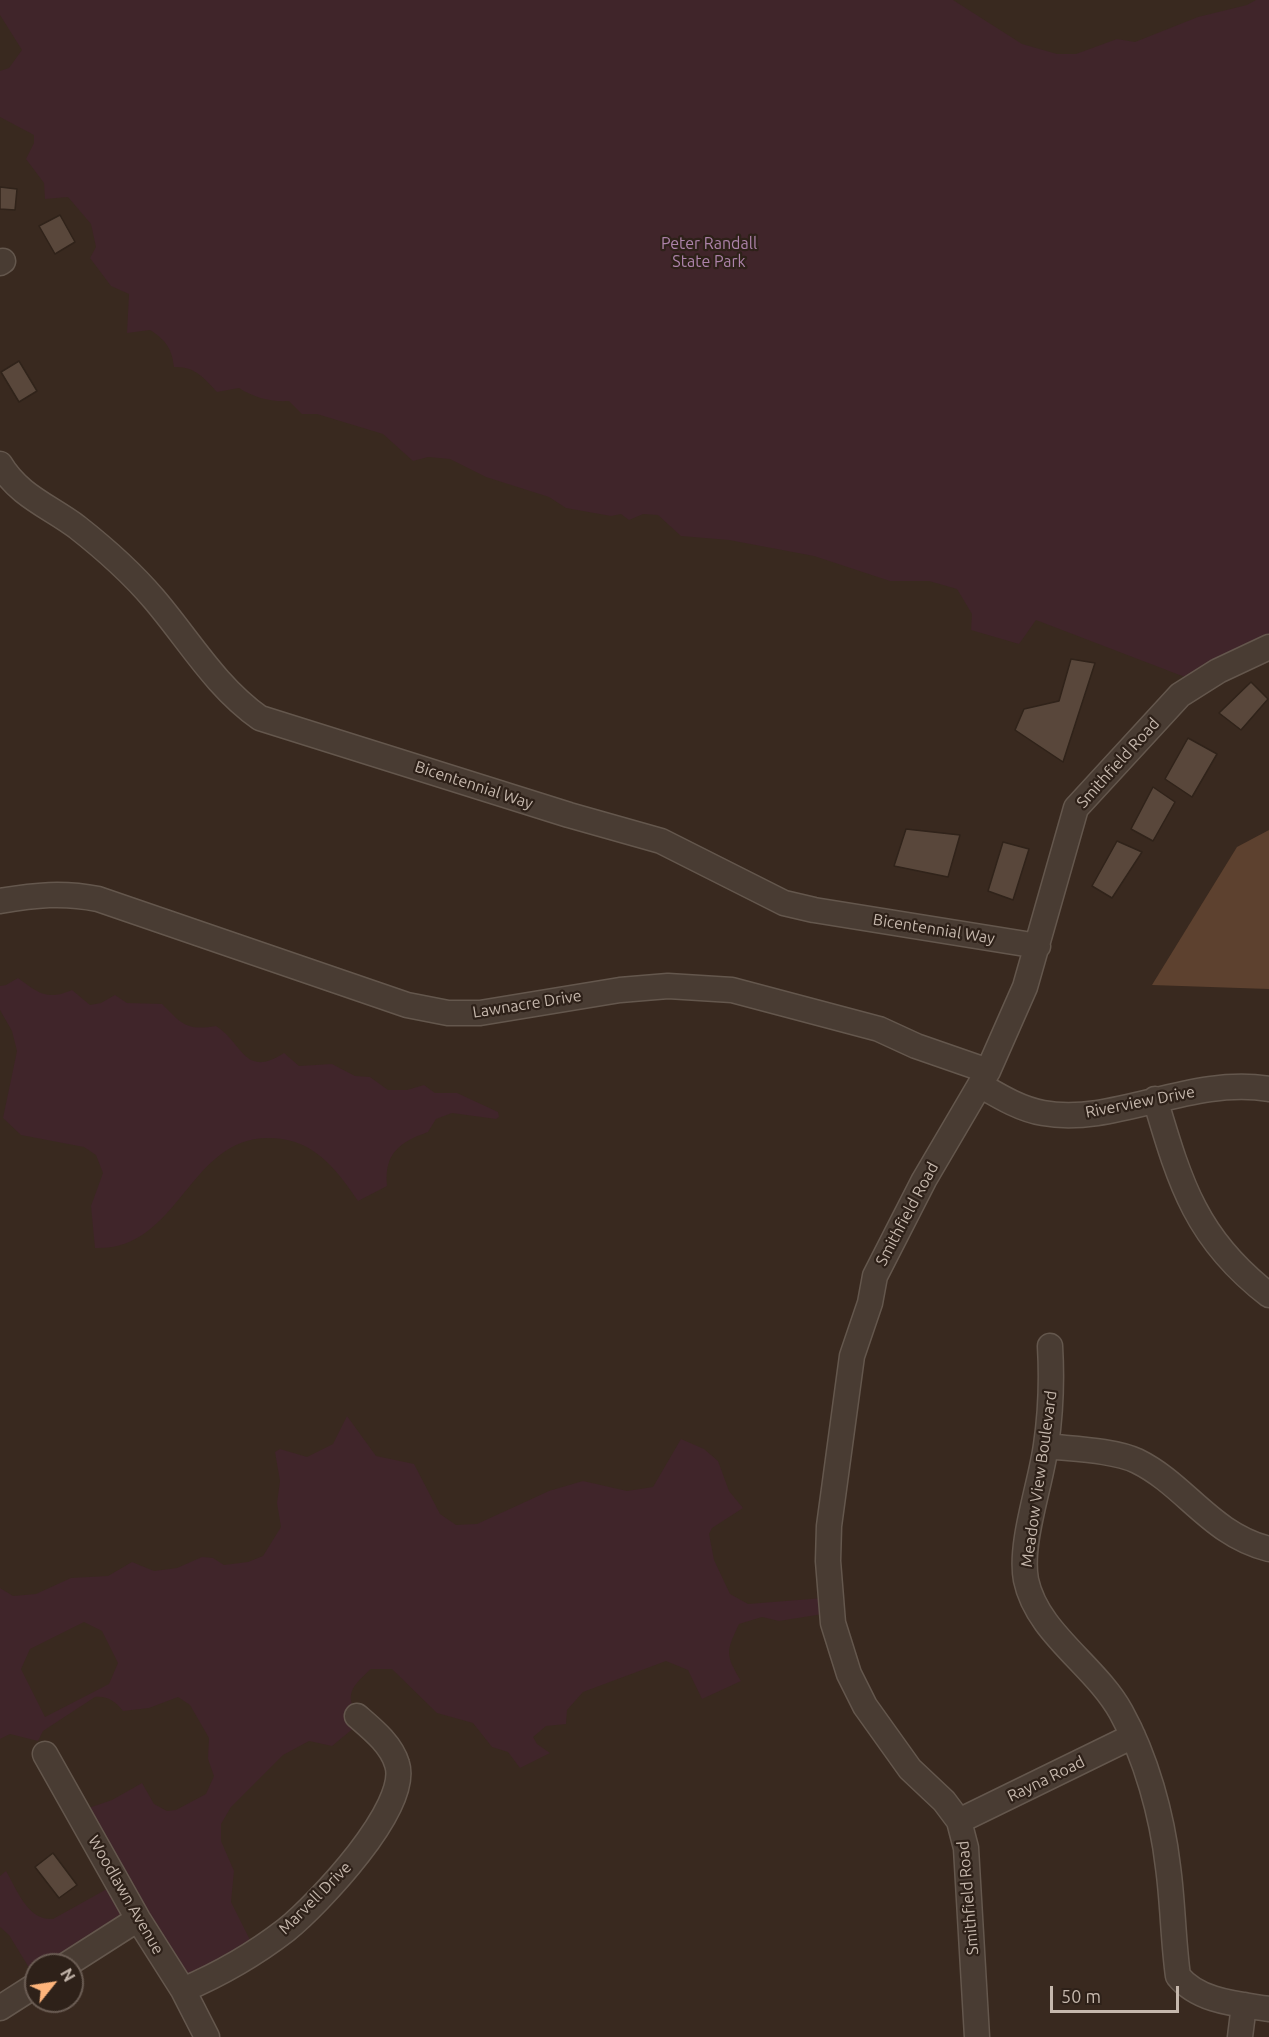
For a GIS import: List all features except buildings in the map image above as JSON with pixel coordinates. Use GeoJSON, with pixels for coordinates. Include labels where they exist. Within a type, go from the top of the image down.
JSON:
{"type":"FeatureCollection","features":[{"type":"Feature","properties":{"kind":"street","name":"Bicentennial Way"},"geometry":{"type":"LineString","coordinates":[[0,465],[7,477],[29,498],[75,526],[125,567],[155,600],[204,665],[240,704],[260,718],[569,815],[661,841],[784,903],[814,910],[1038,946]]}},
{"type":"Feature","properties":{"kind":"street","name":"Smithfield Road"},"geometry":{"type":"LineString","coordinates":[[977,2037],[966,1848],[959,1821],[944,1801],[910,1769],[865,1706],[849,1674],[833,1623],[828,1561],[836,1459],[852,1356],[870,1303],[875,1276],[924,1180],[984,1078],[1025,987],[1076,808],[1180,695],[1218,671],[1269,647]]}},
{"type":"Feature","properties":{"kind":"street","name":"Lawnacre Drive"},"geometry":{"type":"LineString","coordinates":[[0,901],[48,893],[69,893],[98,899],[407,1005],[448,1013],[480,1013],[587,994],[668,986],[732,990],[879,1029],[984,1078]]}},
{"type":"Feature","properties":{"kind":"street","name":"Riverview Drive"},"geometry":{"type":"LineString","coordinates":[[984,1078],[1010,1102],[1040,1113],[1065,1116],[1092,1113],[1221,1086],[1269,1089]]}},
{"type":"Feature","properties":{"kind":"street"},"geometry":{"type":"LineString","coordinates":[[1155,1099],[1176,1169],[1192,1207],[1213,1241],[1240,1273],[1269,1295]]}},
{"type":"Feature","properties":{"kind":"street","name":"Meadow View Boulevard"},"geometry":{"type":"LineString","coordinates":[[1050,1346],[1053,1393],[1046,1446],[1024,1562],[1026,1580],[1043,1618],[1107,1690],[1133,1736],[1155,1800],[1168,1866],[1178,1976],[1188,1988],[1201,1995],[1269,2008]]}},
{"type":"Feature","properties":{"kind":"street"},"geometry":{"type":"LineString","coordinates":[[1046,1446],[1134,1460],[1154,1471],[1217,1526],[1269,1549]]}},
{"type":"Feature","properties":{"kind":"street","name":"Marvell Drive"},"geometry":{"type":"LineString","coordinates":[[183,1990],[271,1941],[311,1906],[357,1855],[390,1809],[397,1786],[397,1764],[381,1737],[357,1716]]}},
{"type":"Feature","properties":{"kind":"street","name":"Rayna Road"},"geometry":{"type":"LineString","coordinates":[[959,1821],[1133,1736]]}},
{"type":"Feature","properties":{"kind":"street","name":"Woodlawn Avenue"},"geometry":{"type":"LineString","coordinates":[[45,1754],[138,1919],[183,1990],[207,2037]]}},
{"type":"Feature","properties":{"kind":"street"},"geometry":{"type":"LineString","coordinates":[[84,1954],[138,1919]]}},
{"type":"Feature","properties":{"kind":"street"},"geometry":{"type":"LineString","coordinates":[[0,2008],[24,1993]]}},
{"type":"Feature","properties":{"kind":"street"},"geometry":{"type":"LineString","coordinates":[[1240,2037],[1244,2005]]}},
{"type":"Feature","properties":{"kind":"green space","name":"Peter Randall State Park"},"geometry":{"type":"Polygon","coordinates":[[[0,0],[953,0],[1022,44],[1057,54],[1076,54],[1117,39],[1135,42],[1198,17],[1247,5],[1256,0],[1269,0],[1269,647],[1190,679],[1036,620],[1019,644],[971,630],[972,614],[957,589],[929,581],[890,581],[814,556],[729,540],[681,536],[658,515],[643,514],[629,520],[621,514],[611,516],[566,508],[549,497],[486,477],[450,459],[428,457],[413,461],[383,434],[317,414],[302,414],[289,401],[263,399],[239,388],[217,392],[193,371],[174,367],[172,355],[167,346],[150,330],[127,333],[129,294],[111,286],[90,258],[96,247],[91,224],[68,197],[45,199],[44,183],[26,159],[34,143],[34,135],[0,117],[0,71],[9,68],[22,50],[0,15],[0,0]]]}},
{"type":"Feature","properties":{"kind":"green space"},"geometry":{"type":"Polygon","coordinates":[[[18,978],[43,994],[56,995],[72,990],[90,1005],[101,1003],[115,995],[127,1003],[162,1004],[180,1021],[191,1027],[216,1026],[245,1056],[252,1060],[260,1062],[271,1060],[284,1053],[299,1066],[332,1064],[355,1076],[370,1077],[388,1090],[407,1090],[424,1085],[435,1093],[457,1093],[498,1112],[499,1117],[496,1119],[452,1113],[436,1119],[428,1132],[409,1140],[396,1150],[388,1165],[387,1186],[358,1201],[335,1170],[317,1153],[295,1142],[282,1139],[251,1140],[226,1151],[205,1168],[169,1211],[149,1230],[125,1244],[95,1248],[91,1206],[103,1173],[96,1155],[84,1147],[21,1135],[3,1118],[17,1051],[12,1031],[0,1010],[0,986],[18,978]]]}},
{"type":"Feature","properties":{"kind":"green space"},"geometry":{"type":"Polygon","coordinates":[[[347,1416],[376,1456],[414,1464],[440,1514],[456,1525],[477,1524],[549,1491],[583,1481],[627,1491],[653,1487],[681,1439],[704,1449],[718,1461],[729,1491],[743,1508],[712,1528],[709,1534],[714,1560],[730,1594],[748,1604],[823,1598],[823,1614],[779,1621],[762,1617],[739,1624],[729,1653],[732,1665],[741,1681],[702,1699],[688,1670],[666,1661],[583,1692],[567,1710],[566,1724],[546,1726],[533,1737],[537,1744],[550,1753],[520,1768],[508,1752],[492,1747],[473,1723],[437,1713],[392,1669],[371,1669],[351,1693],[352,1705],[361,1722],[332,1746],[309,1741],[283,1755],[231,1807],[221,1824],[221,1841],[234,1871],[231,1902],[253,1946],[184,1987],[130,1916],[78,1953],[24,1953],[24,1959],[9,1935],[0,1927],[0,1876],[6,1871],[30,1910],[44,1918],[53,1919],[114,1885],[77,1812],[112,1800],[142,1783],[154,1804],[167,1811],[176,1810],[206,1794],[214,1776],[208,1759],[209,1738],[190,1705],[178,1697],[149,1708],[123,1711],[111,1700],[95,1697],[43,1731],[38,1741],[10,1734],[0,1739],[0,1588],[13,1596],[36,1594],[71,1578],[108,1576],[132,1562],[154,1571],[177,1568],[202,1557],[213,1558],[224,1565],[248,1562],[263,1556],[281,1527],[277,1503],[280,1481],[275,1452],[280,1449],[307,1457],[333,1444],[347,1416]],[[84,1622],[30,1649],[21,1669],[45,1717],[109,1684],[118,1663],[102,1631],[84,1622]]]}},
{"type":"Feature","properties":{"kind":"shaded area"},"geometry":{"type":"Polygon","coordinates":[[[1269,830],[1269,989],[1152,985],[1237,847],[1269,830]]]}}]}
